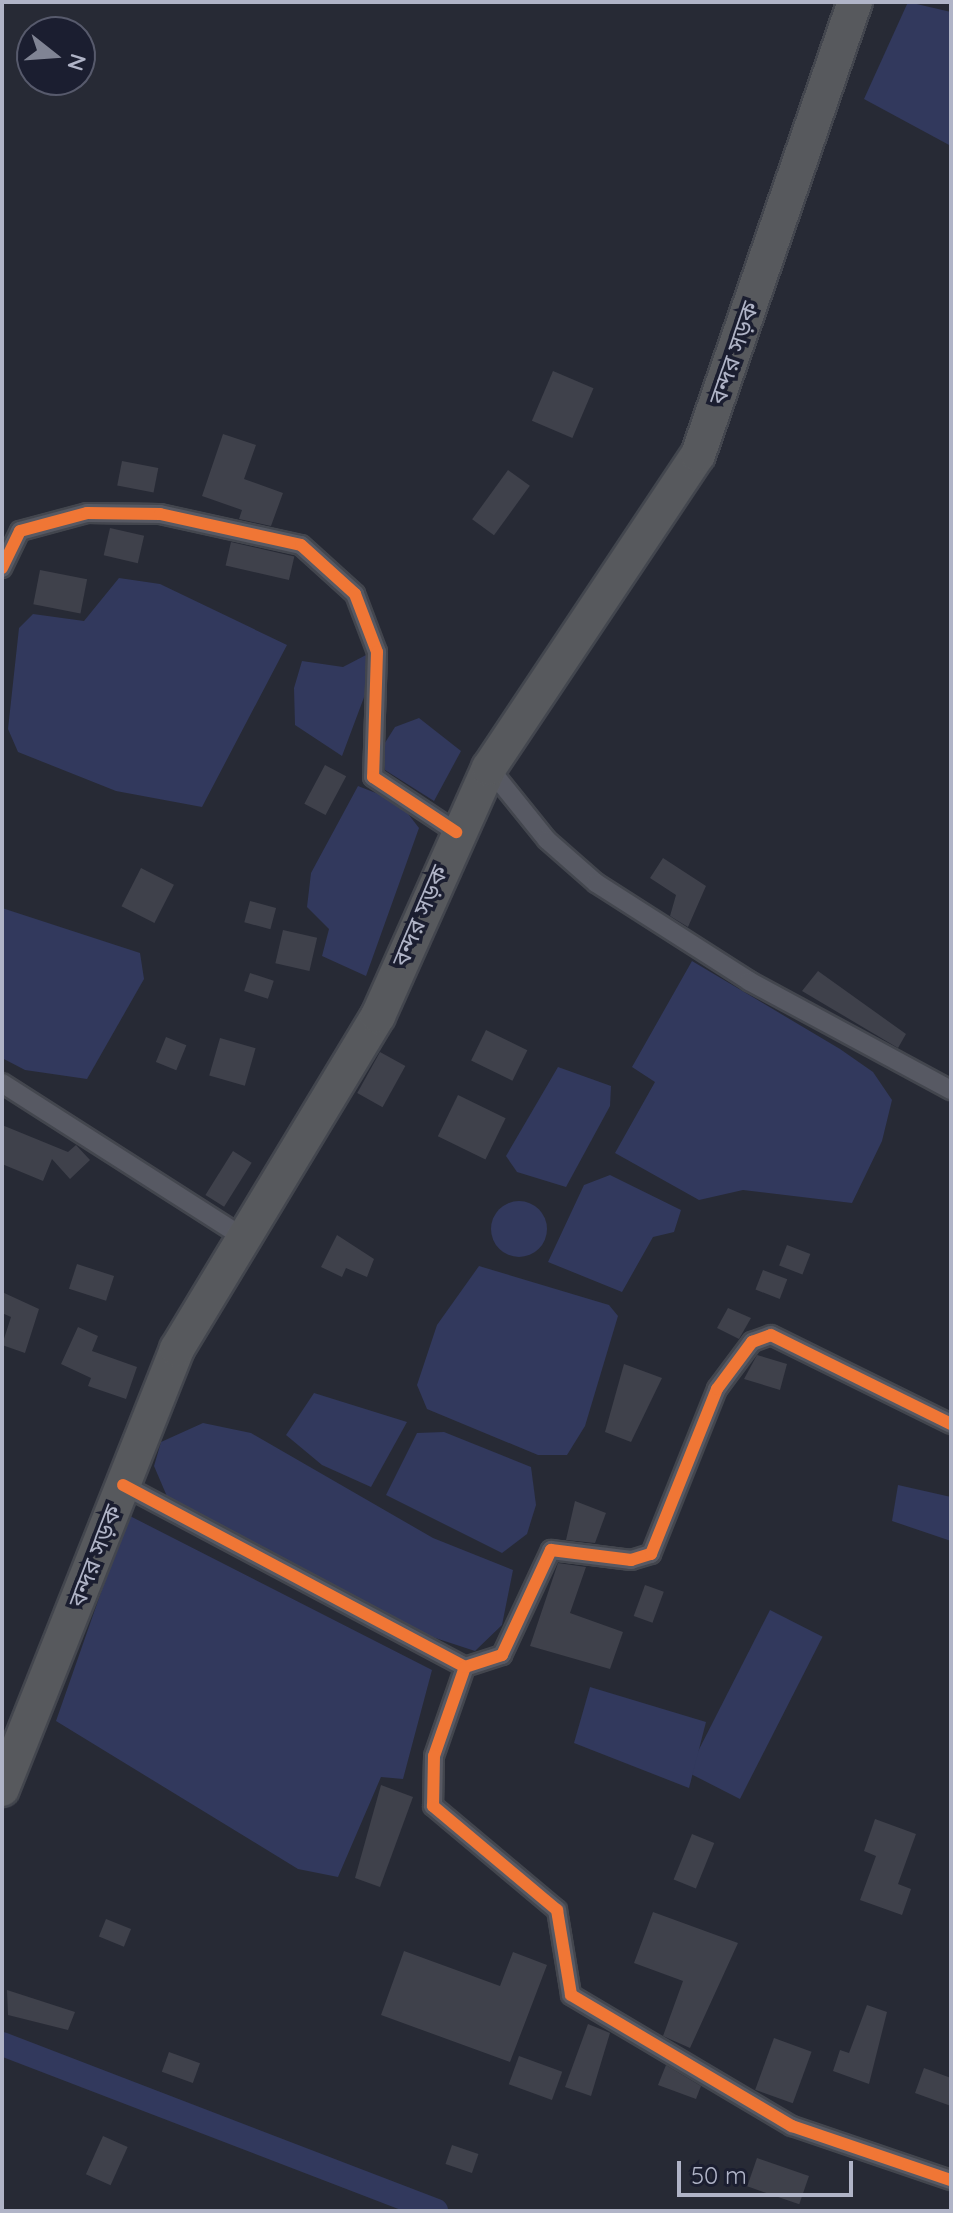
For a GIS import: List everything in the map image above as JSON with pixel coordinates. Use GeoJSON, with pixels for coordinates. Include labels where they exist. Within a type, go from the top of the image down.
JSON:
{"type":"FeatureCollection","features":[{"type":"Feature","properties":{"kind":"highway","name":"বন্দর সড়ক"},"geometry":{"type":"LineString","coordinates":[[2,1789],[177,1349],[378,1016],[456,832],[489,768],[698,455],[855,2]]}},
{"type":"Feature","properties":{"kind":"street"},"geometry":{"type":"LineString","coordinates":[[2,568],[20,531],[87,513],[160,514],[301,545],[355,594],[377,652],[373,777],[456,832]]}},
{"type":"Feature","properties":{"kind":"street"},"geometry":{"type":"LineString","coordinates":[[489,768],[547,840],[596,883],[749,981],[951,1090]]}},
{"type":"Feature","properties":{"kind":"street"},"geometry":{"type":"LineString","coordinates":[[2,1083],[246,1239]]}},
{"type":"Feature","properties":{"kind":"street"},"geometry":{"type":"LineString","coordinates":[[123,1485],[465,1667],[502,1655],[551,1550],[631,1560],[651,1554],[717,1389],[752,1342],[771,1335],[951,1424]]}},
{"type":"Feature","properties":{"kind":"street"},"geometry":{"type":"LineString","coordinates":[[465,1667],[434,1756],[433,1806],[557,1910],[571,1995],[792,2126],[951,2180]]}},
{"type":"Feature","properties":{"kind":"water"},"geometry":{"type":"Polygon","coordinates":[[[908,2],[951,12],[951,146],[864,99],[908,2]]]}},
{"type":"Feature","properties":{"kind":"water"},"geometry":{"type":"Polygon","coordinates":[[[119,578],[160,584],[287,645],[202,807],[116,791],[18,752],[8,729],[19,628],[33,614],[84,621],[119,578]]]}},
{"type":"Feature","properties":{"kind":"water"},"geometry":{"type":"Polygon","coordinates":[[[366,655],[369,684],[342,756],[295,725],[294,688],[302,661],[343,667],[366,655]]]}},
{"type":"Feature","properties":{"kind":"water"},"geometry":{"type":"Polygon","coordinates":[[[419,718],[461,751],[434,801],[385,770],[381,749],[395,727],[419,718]]]}},
{"type":"Feature","properties":{"kind":"water"},"geometry":{"type":"Polygon","coordinates":[[[358,786],[399,802],[419,828],[366,976],[322,956],[329,929],[307,907],[311,873],[358,786]]]}},
{"type":"Feature","properties":{"kind":"water"},"geometry":{"type":"Polygon","coordinates":[[[2,908],[140,953],[144,979],[87,1079],[25,1070],[2,1058],[2,908]]]}},
{"type":"Feature","properties":{"kind":"water"},"geometry":{"type":"Polygon","coordinates":[[[692,961],[840,1049],[873,1072],[892,1100],[882,1141],[852,1203],[743,1190],[699,1200],[615,1153],[655,1082],[632,1067],[692,961]]]}},
{"type":"Feature","properties":{"kind":"water"},"geometry":{"type":"Polygon","coordinates":[[[558,1067],[611,1086],[610,1106],[566,1187],[517,1172],[506,1156],[558,1067]]]}},
{"type":"Feature","properties":{"kind":"water"},"geometry":{"type":"Polygon","coordinates":[[[610,1175],[681,1210],[674,1232],[653,1237],[622,1292],[548,1262],[584,1185],[610,1175]]]}},
{"type":"Feature","properties":{"kind":"water"},"geometry":{"type":"Polygon","coordinates":[[[519,1201],[539,1209],[547,1229],[539,1249],[519,1257],[499,1249],[491,1229],[499,1209],[519,1201]]]}},
{"type":"Feature","properties":{"kind":"water"},"geometry":{"type":"Polygon","coordinates":[[[479,1266],[609,1305],[618,1316],[585,1426],[567,1455],[538,1455],[427,1409],[417,1385],[437,1325],[479,1266]]]}},
{"type":"Feature","properties":{"kind":"water"},"geometry":{"type":"Polygon","coordinates":[[[314,1393],[407,1422],[371,1487],[322,1465],[286,1435],[314,1393]]]}},
{"type":"Feature","properties":{"kind":"water"},"geometry":{"type":"Polygon","coordinates":[[[203,1423],[251,1433],[433,1538],[513,1570],[502,1625],[475,1651],[420,1633],[169,1501],[154,1466],[161,1442],[203,1423]]]}},
{"type":"Feature","properties":{"kind":"water"},"geometry":{"type":"Polygon","coordinates":[[[444,1432],[531,1467],[536,1505],[527,1534],[502,1553],[386,1495],[417,1433],[444,1432]]]}},
{"type":"Feature","properties":{"kind":"water"},"geometry":{"type":"Polygon","coordinates":[[[898,1485],[951,1497],[951,1541],[892,1521],[898,1485]]]}},
{"type":"Feature","properties":{"kind":"water"},"geometry":{"type":"Polygon","coordinates":[[[128,1515],[432,1670],[403,1779],[381,1777],[338,1877],[298,1869],[56,1721],[128,1515]]]}},
{"type":"Feature","properties":{"kind":"water"},"geometry":{"type":"Polygon","coordinates":[[[770,1610],[823,1637],[740,1799],[687,1772],[770,1610]]]}},
{"type":"Feature","properties":{"kind":"water"},"geometry":{"type":"Polygon","coordinates":[[[590,1687],[706,1722],[689,1788],[574,1743],[590,1687]]]}},
{"type":"Feature","properties":{"kind":"building"},"geometry":{"type":"Polygon","coordinates":[[[553,371],[594,388],[572,438],[532,421],[553,371]]]}},
{"type":"Feature","properties":{"kind":"building"},"geometry":{"type":"Polygon","coordinates":[[[223,434],[256,445],[244,479],[283,493],[271,526],[239,519],[242,510],[202,496],[223,434]]]}},
{"type":"Feature","properties":{"kind":"building"},"geometry":{"type":"Polygon","coordinates":[[[122,461],[158,468],[154,493],[117,486],[122,461]]]}},
{"type":"Feature","properties":{"kind":"building"},"geometry":{"type":"Polygon","coordinates":[[[508,470],[530,486],[494,535],[472,519],[508,470]]]}},
{"type":"Feature","properties":{"kind":"building"},"geometry":{"type":"Polygon","coordinates":[[[110,528],[144,536],[138,563],[104,555],[110,528]]]}},
{"type":"Feature","properties":{"kind":"building"},"geometry":{"type":"Polygon","coordinates":[[[231,542],[294,557],[289,580],[226,565],[231,542]]]}},
{"type":"Feature","properties":{"kind":"building"},"geometry":{"type":"Polygon","coordinates":[[[40,570],[87,579],[80,614],[33,604],[40,570]]]}},
{"type":"Feature","properties":{"kind":"building"},"geometry":{"type":"Polygon","coordinates":[[[325,765],[346,776],[326,815],[304,804],[325,765]]]}},
{"type":"Feature","properties":{"kind":"building"},"geometry":{"type":"Polygon","coordinates":[[[663,858],[706,886],[688,927],[670,916],[676,895],[650,878],[663,858]]]}},
{"type":"Feature","properties":{"kind":"building"},"geometry":{"type":"Polygon","coordinates":[[[141,868],[174,885],[154,923],[121,906],[141,868]]]}},
{"type":"Feature","properties":{"kind":"building"},"geometry":{"type":"Polygon","coordinates":[[[250,901],[276,908],[270,929],[244,922],[250,901]]]}},
{"type":"Feature","properties":{"kind":"building"},"geometry":{"type":"Polygon","coordinates":[[[283,930],[317,938],[309,971],[275,963],[283,930]]]}},
{"type":"Feature","properties":{"kind":"building"},"geometry":{"type":"Polygon","coordinates":[[[818,971],[906,1034],[898,1048],[802,991],[818,971]]]}},
{"type":"Feature","properties":{"kind":"building"},"geometry":{"type":"Polygon","coordinates":[[[250,973],[274,981],[268,999],[244,991],[250,973]]]}},
{"type":"Feature","properties":{"kind":"building"},"geometry":{"type":"Polygon","coordinates":[[[486,1030],[527,1050],[512,1081],[471,1061],[486,1030]]]}},
{"type":"Feature","properties":{"kind":"building"},"geometry":{"type":"Polygon","coordinates":[[[166,1037],[186,1045],[176,1070],[156,1062],[166,1037]]]}},
{"type":"Feature","properties":{"kind":"building"},"geometry":{"type":"Polygon","coordinates":[[[220,1038],[256,1048],[245,1086],[209,1075],[220,1038]]]}},
{"type":"Feature","properties":{"kind":"building"},"geometry":{"type":"Polygon","coordinates":[[[380,1052],[405,1066],[383,1107],[357,1093],[380,1052]]]}},
{"type":"Feature","properties":{"kind":"building"},"geometry":{"type":"Polygon","coordinates":[[[458,1095],[506,1118],[485,1160],[438,1136],[458,1095]]]}},
{"type":"Feature","properties":{"kind":"building"},"geometry":{"type":"Polygon","coordinates":[[[2,1125],[68,1152],[76,1145],[90,1160],[70,1179],[52,1159],[43,1181],[2,1164],[2,1125]]]}},
{"type":"Feature","properties":{"kind":"building"},"geometry":{"type":"Polygon","coordinates":[[[233,1151],[252,1163],[224,1207],[205,1195],[233,1151]]]}},
{"type":"Feature","properties":{"kind":"building"},"geometry":{"type":"Polygon","coordinates":[[[337,1235],[374,1259],[367,1277],[346,1268],[342,1277],[321,1267],[337,1235]]]}},
{"type":"Feature","properties":{"kind":"building"},"geometry":{"type":"Polygon","coordinates":[[[787,1245],[810,1254],[802,1274],[779,1266],[787,1245]]]}},
{"type":"Feature","properties":{"kind":"building"},"geometry":{"type":"Polygon","coordinates":[[[77,1264],[114,1276],[106,1301],[69,1289],[77,1264]]]}},
{"type":"Feature","properties":{"kind":"building"},"geometry":{"type":"Polygon","coordinates":[[[763,1270],[787,1279],[780,1299],[755,1290],[763,1270]]]}},
{"type":"Feature","properties":{"kind":"building"},"geometry":{"type":"Polygon","coordinates":[[[2,1292],[39,1309],[25,1353],[2,1345],[11,1317],[2,1313],[2,1292]]]}},
{"type":"Feature","properties":{"kind":"building"},"geometry":{"type":"Polygon","coordinates":[[[728,1308],[751,1318],[739,1339],[717,1328],[728,1308]]]}},
{"type":"Feature","properties":{"kind":"building"},"geometry":{"type":"Polygon","coordinates":[[[78,1327],[98,1336],[92,1351],[137,1367],[126,1399],[88,1386],[91,1378],[61,1364],[78,1327]]]}},
{"type":"Feature","properties":{"kind":"building"},"geometry":{"type":"Polygon","coordinates":[[[757,1355],[787,1364],[780,1390],[744,1379],[757,1355]]]}},
{"type":"Feature","properties":{"kind":"building"},"geometry":{"type":"Polygon","coordinates":[[[624,1364],[662,1378],[631,1442],[605,1432],[624,1364]]]}},
{"type":"Feature","properties":{"kind":"building"},"geometry":{"type":"Polygon","coordinates":[[[575,1501],[606,1513],[595,1543],[566,1540],[575,1501]]]}},
{"type":"Feature","properties":{"kind":"building"},"geometry":{"type":"Polygon","coordinates":[[[558,1563],[586,1567],[570,1613],[623,1632],[610,1669],[530,1646],[558,1563]]]}},
{"type":"Feature","properties":{"kind":"building"},"geometry":{"type":"Polygon","coordinates":[[[645,1585],[664,1592],[653,1623],[634,1616],[645,1585]]]}},
{"type":"Feature","properties":{"kind":"building"},"geometry":{"type":"Polygon","coordinates":[[[381,1785],[413,1797],[380,1887],[355,1878],[381,1785]]]}},
{"type":"Feature","properties":{"kind":"building"},"geometry":{"type":"Polygon","coordinates":[[[875,1819],[916,1834],[898,1884],[911,1889],[902,1915],[860,1900],[876,1856],[864,1851],[875,1819]]]}},
{"type":"Feature","properties":{"kind":"building"},"geometry":{"type":"Polygon","coordinates":[[[692,1834],[714,1843],[696,1888],[674,1879],[692,1834]]]}},
{"type":"Feature","properties":{"kind":"building"},"geometry":{"type":"Polygon","coordinates":[[[653,1912],[738,1943],[690,2048],[663,2036],[683,1981],[634,1963],[653,1912]]]}},
{"type":"Feature","properties":{"kind":"building"},"geometry":{"type":"Polygon","coordinates":[[[106,1919],[131,1929],[124,1947],[99,1937],[106,1919]]]}},
{"type":"Feature","properties":{"kind":"building"},"geometry":{"type":"Polygon","coordinates":[[[404,1951],[500,1986],[513,1952],[547,1965],[510,2062],[381,2015],[404,1951]]]}},
{"type":"Feature","properties":{"kind":"building"},"geometry":{"type":"Polygon","coordinates":[[[7,1990],[75,2012],[68,2030],[8,2015],[7,1990]]]}},
{"type":"Feature","properties":{"kind":"building"},"geometry":{"type":"Polygon","coordinates":[[[867,2005],[887,2012],[869,2084],[833,2071],[840,2050],[849,2053],[867,2005]]]}},
{"type":"Feature","properties":{"kind":"building"},"geometry":{"type":"Polygon","coordinates":[[[588,2024],[610,2033],[591,2096],[565,2087],[588,2024]]]}},
{"type":"Feature","properties":{"kind":"building"},"geometry":{"type":"Polygon","coordinates":[[[774,2038],[812,2052],[793,2103],[755,2090],[774,2038]]]}},
{"type":"Feature","properties":{"kind":"building"},"geometry":{"type":"Polygon","coordinates":[[[169,2052],[200,2063],[193,2083],[162,2072],[169,2052]]]}},
{"type":"Feature","properties":{"kind":"building"},"geometry":{"type":"Polygon","coordinates":[[[519,2056],[562,2072],[552,2100],[509,2084],[519,2056]]]}},
{"type":"Feature","properties":{"kind":"building"},"geometry":{"type":"Polygon","coordinates":[[[666,2065],[701,2086],[696,2099],[658,2085],[666,2065]]]}},
{"type":"Feature","properties":{"kind":"building"},"geometry":{"type":"Polygon","coordinates":[[[924,2068],[951,2078],[951,2106],[915,2093],[924,2068]]]}},
{"type":"Feature","properties":{"kind":"building"},"geometry":{"type":"Polygon","coordinates":[[[103,2136],[128,2147],[111,2185],[86,2174],[103,2136]]]}},
{"type":"Feature","properties":{"kind":"building"},"geometry":{"type":"Polygon","coordinates":[[[452,2145],[478,2154],[472,2173],[445,2164],[452,2145]]]}},
{"type":"Feature","properties":{"kind":"building"},"geometry":{"type":"Polygon","coordinates":[[[757,2158],[809,2176],[799,2204],[747,2186],[757,2158]]]}},
{"type":"Feature","properties":{"kind":"waterway"},"geometry":{"type":"LineString","coordinates":[[2,2044],[436,2211]]}},
{"type":"Feature","properties":{"kind":"cycle path"},"geometry":{"type":"LineString","coordinates":[[2,568],[20,531],[87,513],[160,514],[301,545],[355,594],[377,652],[373,777],[456,832]]}},
{"type":"Feature","properties":{"kind":"cycle path"},"geometry":{"type":"LineString","coordinates":[[465,1667],[502,1655],[551,1550],[631,1560],[651,1554],[717,1389],[752,1342],[771,1335],[951,1424]]}},
{"type":"Feature","properties":{"kind":"cycle path"},"geometry":{"type":"LineString","coordinates":[[123,1485],[465,1667],[434,1756],[433,1806],[557,1910],[571,1995],[792,2126],[951,2180]]}}]}
